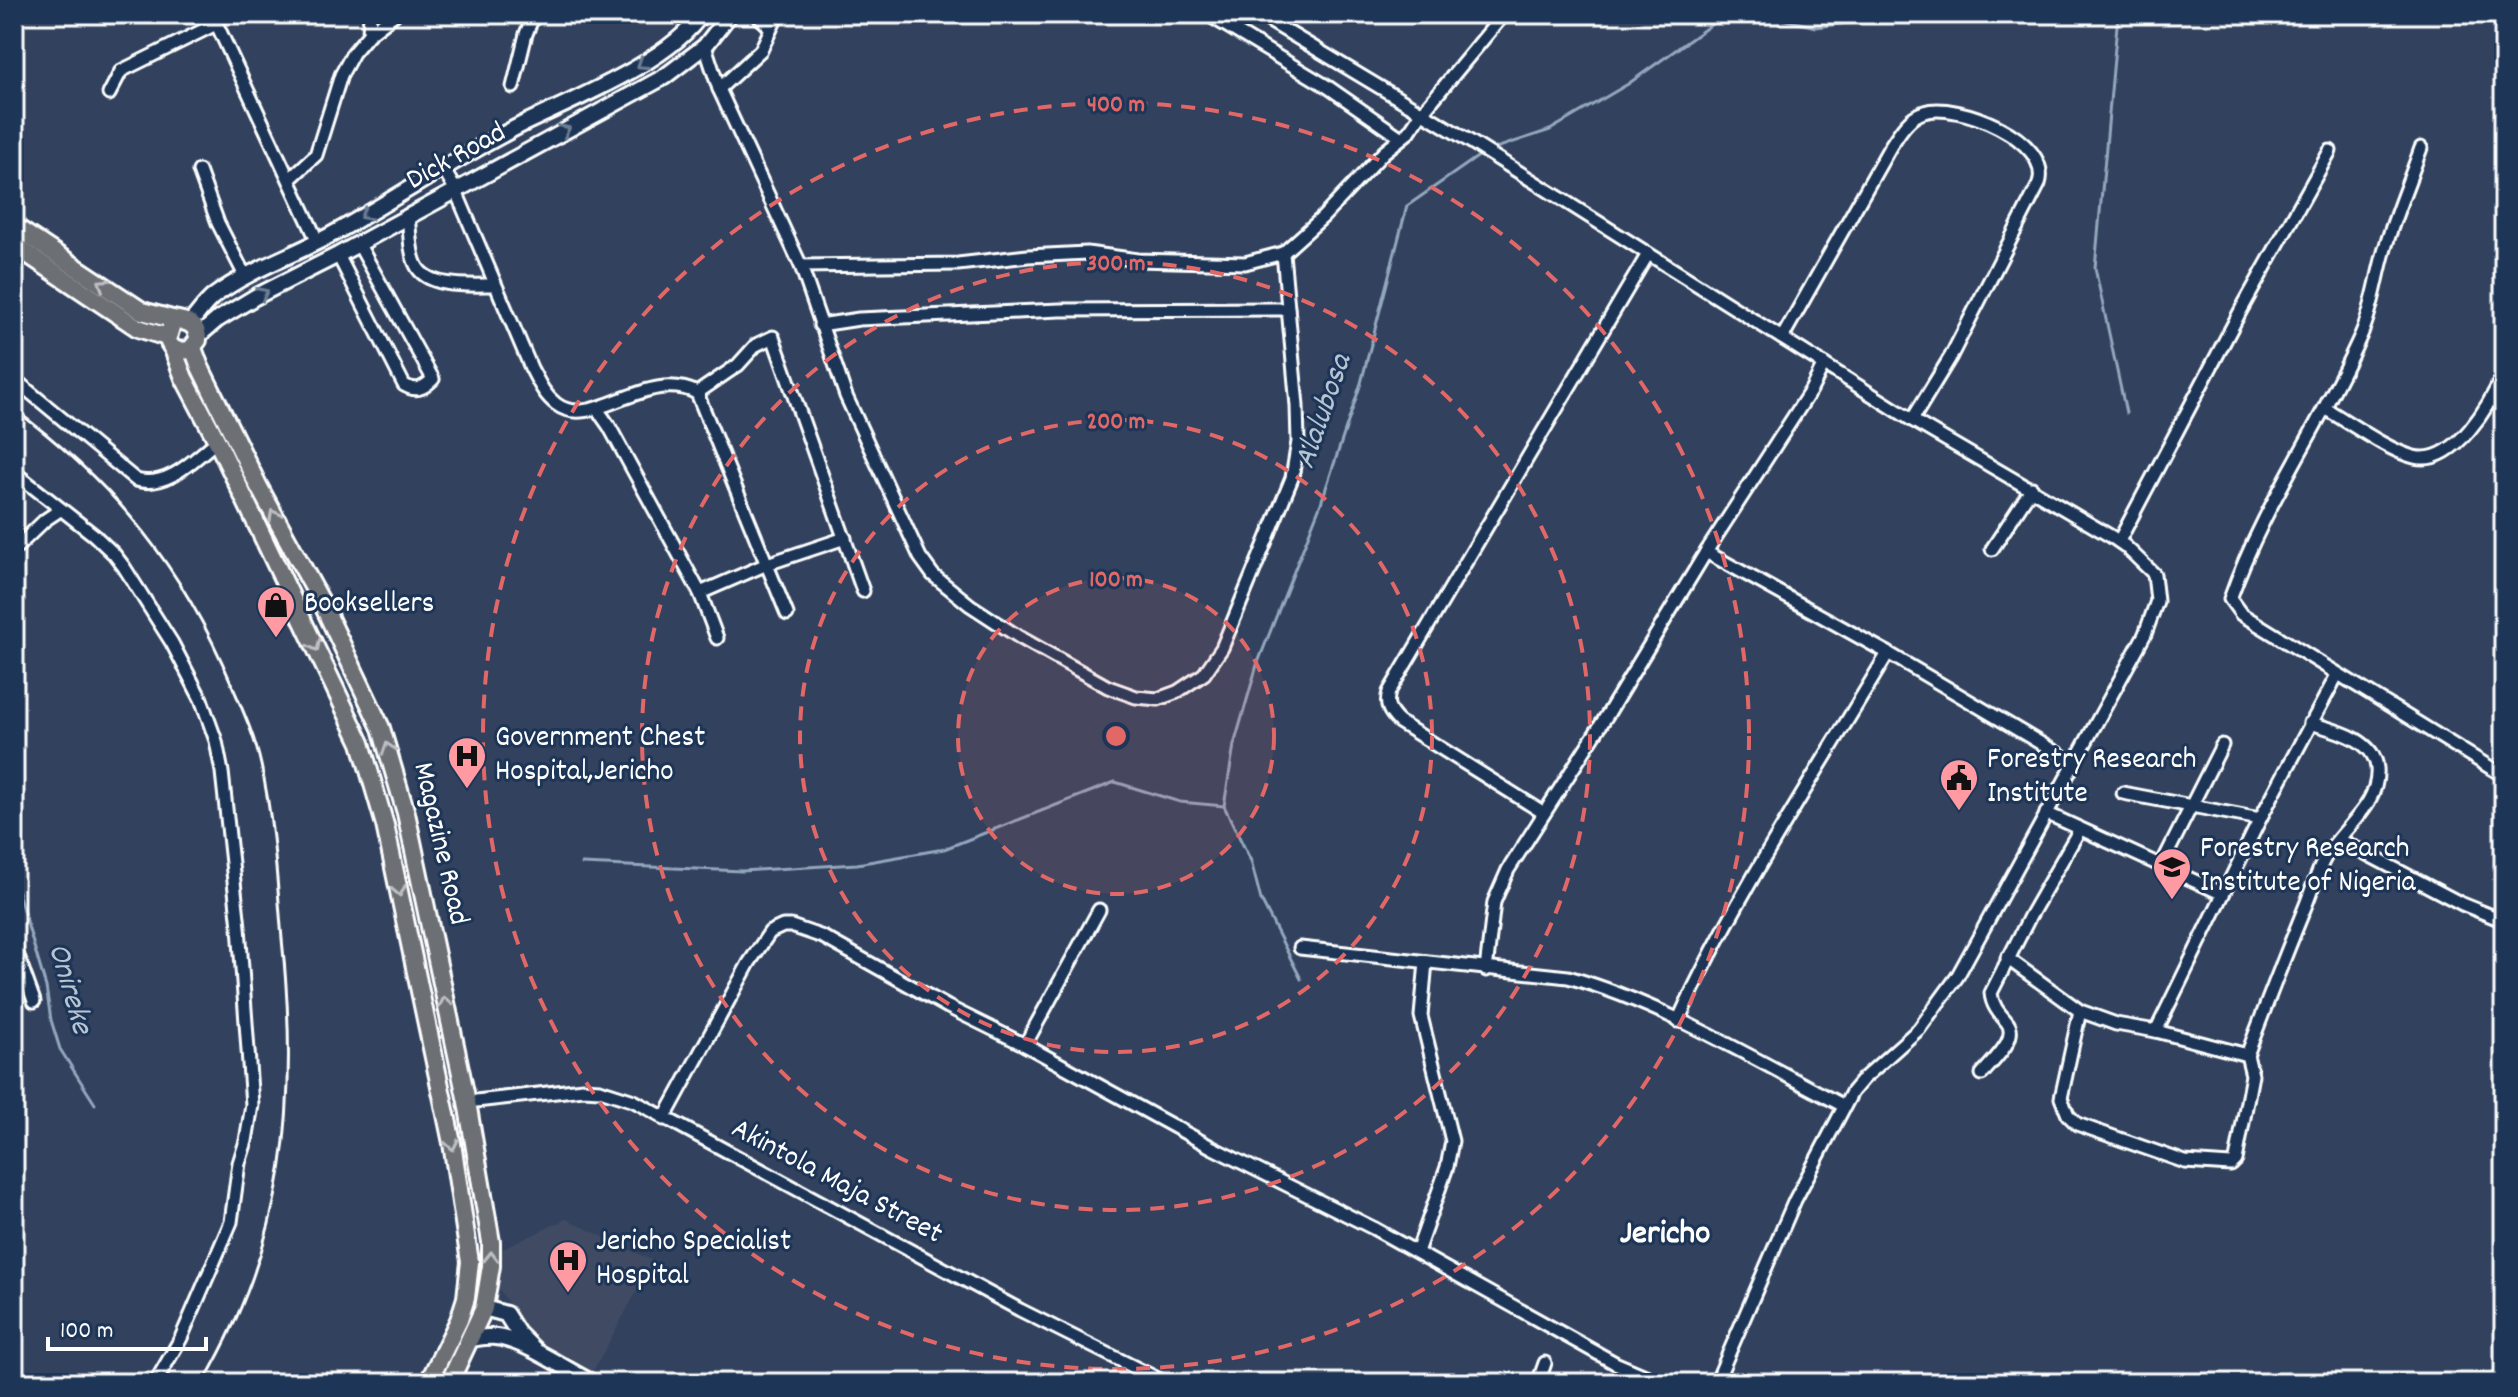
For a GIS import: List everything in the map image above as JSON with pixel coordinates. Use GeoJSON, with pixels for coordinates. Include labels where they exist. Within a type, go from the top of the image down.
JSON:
{"type":"FeatureCollection","features":[{"type":"Feature","properties":{"kind":"main road","name":"Dick Road"},"geometry":{"type":"LineString","coordinates":[[194,336],[212,297],[396,198],[508,131],[621,77],[684,34],[701,14]]}},
{"type":"Feature","properties":{"kind":"main road","name":"Dick Road"},"geometry":{"type":"LineString","coordinates":[[194,336],[235,308],[664,77],[705,46],[730,14]]}},
{"type":"Feature","properties":{"kind":"main road"},"geometry":{"type":"LineString","coordinates":[[14,226],[142,311],[172,319],[194,336],[181,352],[170,343],[138,328],[14,245]]}},
{"type":"Feature","properties":{"kind":"main road"},"geometry":{"type":"LineString","coordinates":[[170,343],[172,319]]}},
{"type":"Feature","properties":{"kind":"main road","name":"Magazine Road"},"geometry":{"type":"LineString","coordinates":[[194,336],[259,487],[323,605],[381,728],[406,813],[467,1102],[491,1242],[491,1266],[484,1308],[449,1383]]}},
{"type":"Feature","properties":{"kind":"main road","name":"Magazine Road"},"geometry":{"type":"LineString","coordinates":[[170,343],[364,752],[385,825],[452,1143],[470,1262],[466,1298],[459,1320],[428,1383]]}},
{"type":"Feature","properties":{"kind":"main road"},"geometry":{"type":"LineString","coordinates":[[409,935],[431,933]]}},
{"type":"Feature","properties":{"kind":"main road"},"geometry":{"type":"LineString","coordinates":[[484,1308],[506,1314],[518,1333],[540,1354]]}},
{"type":"Feature","properties":{"kind":"main road"},"geometry":{"type":"LineString","coordinates":[[470,1339],[494,1336],[540,1354],[593,1383]]}},
{"type":"Feature","properties":{"kind":"street"},"geometry":{"type":"LineString","coordinates":[[369,34],[370,14]]}},
{"type":"Feature","properties":{"kind":"street"},"geometry":{"type":"LineString","coordinates":[[290,179],[316,155],[341,75],[359,43],[395,14]]}},
{"type":"Feature","properties":{"kind":"street"},"geometry":{"type":"LineString","coordinates":[[513,87],[534,14]]}},
{"type":"Feature","properties":{"kind":"street"},"geometry":{"type":"LineString","coordinates":[[756,14],[771,28]]}},
{"type":"Feature","properties":{"kind":"street"},"geometry":{"type":"LineString","coordinates":[[719,89],[753,60],[778,14]]}},
{"type":"Feature","properties":{"kind":"street"},"geometry":{"type":"LineString","coordinates":[[1207,14],[1328,87],[1400,137]]}},
{"type":"Feature","properties":{"kind":"street"},"geometry":{"type":"LineString","coordinates":[[1258,14],[1471,142],[1912,420],[2119,541],[2154,574],[2157,591],[2155,611],[2145,634],[1957,977],[1919,1029],[1863,1079],[1844,1106],[1795,1200],[1716,1383]]}},
{"type":"Feature","properties":{"kind":"street"},"geometry":{"type":"LineString","coordinates":[[801,266],[932,265],[1074,253],[1109,254],[1138,260],[1245,263],[1283,253],[1323,217],[1400,137],[1409,132],[1504,14]]}},
{"type":"Feature","properties":{"kind":"street"},"geometry":{"type":"LineString","coordinates":[[109,94],[121,71],[214,19],[317,240]]}},
{"type":"Feature","properties":{"kind":"street"},"geometry":{"type":"LineString","coordinates":[[705,46],[719,89],[801,266],[846,396],[920,557],[949,590],[1019,637],[1108,687],[1136,697],[1158,699],[1177,692],[1204,674],[1222,648],[1292,478],[1298,442],[1283,253]]}},
{"type":"Feature","properties":{"kind":"street"},"geometry":{"type":"LineString","coordinates":[[1782,338],[1890,147],[1912,118],[1925,111],[1957,113],[2012,134],[2032,151],[2040,163],[2039,184],[1951,356],[1912,420]]}},
{"type":"Feature","properties":{"kind":"street"},"geometry":{"type":"LineString","coordinates":[[2421,148],[2384,252],[2363,332],[2326,409],[2292,464],[2258,531],[2230,599],[2241,614],[2504,776]]}},
{"type":"Feature","properties":{"kind":"street"},"geometry":{"type":"LineString","coordinates":[[2119,541],[2241,310],[2330,151]]}},
{"type":"Feature","properties":{"kind":"street"},"geometry":{"type":"LineString","coordinates":[[443,168],[546,394],[563,409],[575,412],[597,409],[625,396],[669,385],[697,393],[787,614]]}},
{"type":"Feature","properties":{"kind":"street"},"geometry":{"type":"LineString","coordinates":[[199,171],[218,223],[242,270],[248,275]]}},
{"type":"Feature","properties":{"kind":"street"},"geometry":{"type":"LineString","coordinates":[[408,215],[414,262],[424,276],[447,283],[494,285]]}},
{"type":"Feature","properties":{"kind":"street"},"geometry":{"type":"LineString","coordinates":[[338,255],[404,385],[418,390],[433,379],[358,243]]}},
{"type":"Feature","properties":{"kind":"street"},"geometry":{"type":"LineString","coordinates":[[1544,813],[1399,722],[1388,709],[1387,700],[1451,584],[1648,254]]}},
{"type":"Feature","properties":{"kind":"street"},"geometry":{"type":"LineString","coordinates":[[820,325],[859,319],[1060,310],[1288,309]]}},
{"type":"Feature","properties":{"kind":"street"},"geometry":{"type":"LineString","coordinates":[[697,393],[738,365],[756,345],[773,337],[863,591]]}},
{"type":"Feature","properties":{"kind":"street"},"geometry":{"type":"LineString","coordinates":[[1486,970],[1494,902],[1508,870],[1811,390],[1824,364]]}},
{"type":"Feature","properties":{"kind":"street"},"geometry":{"type":"LineString","coordinates":[[2326,409],[2398,450],[2415,457],[2427,457],[2443,452],[2462,438],[2481,414],[2504,372]]}},
{"type":"Feature","properties":{"kind":"street"},"geometry":{"type":"LineString","coordinates":[[14,379],[136,480],[147,483],[163,481],[217,441]]}},
{"type":"Feature","properties":{"kind":"street"},"geometry":{"type":"LineString","coordinates":[[597,409],[700,593],[717,638]]}},
{"type":"Feature","properties":{"kind":"street"},"geometry":{"type":"LineString","coordinates":[[14,472],[114,554],[172,643],[201,699],[216,741],[229,830],[252,1091],[249,1125],[239,1163],[231,1222],[181,1338],[155,1383]]}},
{"type":"Feature","properties":{"kind":"street"},"geometry":{"type":"LineString","coordinates":[[1992,549],[2032,488]]}},
{"type":"Feature","properties":{"kind":"street"},"geometry":{"type":"LineString","coordinates":[[14,550],[60,510]]}},
{"type":"Feature","properties":{"kind":"street"},"geometry":{"type":"LineString","coordinates":[[700,593],[767,564],[845,538]]}},
{"type":"Feature","properties":{"kind":"street"},"geometry":{"type":"LineString","coordinates":[[1706,552],[1888,653],[2074,763]]}},
{"type":"Feature","properties":{"kind":"street"},"geometry":{"type":"LineString","coordinates":[[1678,1021],[1715,944],[1888,653]]}},
{"type":"Feature","properties":{"kind":"street"},"geometry":{"type":"LineString","coordinates":[[2156,1031],[2260,819],[2337,675]]}},
{"type":"Feature","properties":{"kind":"street"},"geometry":{"type":"LineString","coordinates":[[2080,1011],[2061,1098],[2068,1115],[2077,1124],[2185,1162],[2219,1166],[2231,1165],[2236,1160],[2252,1075],[2247,1055],[2327,855],[2374,794],[2377,766],[2373,754],[2362,743],[2338,731],[2310,723]]}},
{"type":"Feature","properties":{"kind":"street"},"geometry":{"type":"LineString","coordinates":[[2161,866],[2222,745]]}},
{"type":"Feature","properties":{"kind":"street"},"geometry":{"type":"LineString","coordinates":[[2123,793],[2260,819]]}},
{"type":"Feature","properties":{"kind":"street"},"geometry":{"type":"LineString","coordinates":[[2046,813],[2223,894]]}},
{"type":"Feature","properties":{"kind":"street"},"geometry":{"type":"LineString","coordinates":[[1982,1074],[2012,1032],[2011,1026],[1992,1002],[1991,993],[2007,958],[2080,829]]}},
{"type":"Feature","properties":{"kind":"street"},"geometry":{"type":"LineString","coordinates":[[2340,840],[2476,911],[2504,921]]}},
{"type":"Feature","properties":{"kind":"street"},"geometry":{"type":"LineString","coordinates":[[1025,1045],[1099,910]]}},
{"type":"Feature","properties":{"kind":"street"},"geometry":{"type":"LineString","coordinates":[[664,1119],[749,963],[770,932],[783,926],[802,929],[823,937],[1213,1148],[1373,1228],[1615,1363],[1662,1383]]}},
{"type":"Feature","properties":{"kind":"street"},"geometry":{"type":"LineString","coordinates":[[14,945],[34,1001]]}},
{"type":"Feature","properties":{"kind":"street"},"geometry":{"type":"LineString","coordinates":[[1300,948],[1582,981],[1624,995],[1844,1106]]}},
{"type":"Feature","properties":{"kind":"street"},"geometry":{"type":"LineString","coordinates":[[2007,958],[2080,1011],[2116,1024],[2247,1055]]}},
{"type":"Feature","properties":{"kind":"street"},"geometry":{"type":"LineString","coordinates":[[1417,1252],[1447,1167],[1452,1141],[1421,1016],[1426,962]]}},
{"type":"Feature","properties":{"kind":"street","name":"Akintola Maja Street"},"geometry":{"type":"LineString","coordinates":[[467,1102],[568,1089],[600,1090],[634,1101],[1092,1348],[1166,1383]]}},
{"type":"Feature","properties":{"kind":"street"},"geometry":{"type":"LineString","coordinates":[[1538,1383],[1545,1363]]}},
{"type":"Feature","properties":{"kind":"shaded area","name":"Jericho Specialist Hospital"},"geometry":{"type":"Polygon","coordinates":[[[566,1219],[653,1261],[592,1373],[575,1366],[531,1336],[496,1285],[495,1253],[566,1219]]]}},
{"type":"Feature","properties":{"kind":"waterway","name":"Alalubosa"},"geometry":{"type":"LineString","coordinates":[[1490,150],[1550,130],[1628,84],[1726,14]]}},
{"type":"Feature","properties":{"kind":"waterway"},"geometry":{"type":"LineString","coordinates":[[1760,14],[1816,27],[1922,14]]}},
{"type":"Feature","properties":{"kind":"waterway"},"geometry":{"type":"LineString","coordinates":[[2118,14],[2095,268],[2126,413]]}},
{"type":"Feature","properties":{"kind":"waterway","name":"Alalubosa"},"geometry":{"type":"LineString","coordinates":[[1301,979],[1261,900],[1251,861],[1224,806],[1234,745],[1257,665],[1321,503],[1361,383],[1407,206],[1483,153]]}},
{"type":"Feature","properties":{"kind":"waterway"},"geometry":{"type":"LineString","coordinates":[[582,864],[742,871],[857,864],[944,849],[1115,782],[1180,802],[1224,806]]}},
{"type":"Feature","properties":{"kind":"waterway","name":"Onireke"},"geometry":{"type":"LineString","coordinates":[[14,879],[46,987],[60,1049],[95,1104]]}},
{"type":"Feature","properties":{"kind":"railway"},"geometry":{"type":"LineString","coordinates":[[14,409],[51,438],[115,499],[168,566],[213,643],[248,724],[261,765],[274,852],[287,999],[287,1113],[269,1222],[253,1276],[231,1330],[203,1383]]}},
{"type":"Feature","properties":{"kind":"place","name":"Booksellers"},"geometry":{"type":"Point","coordinates":[276,639]}},
{"type":"Feature","properties":{"kind":"place","name":"Government Chest Hospital,Jericho"},"geometry":{"type":"Point","coordinates":[467,790]}},
{"type":"Feature","properties":{"kind":"place","name":"Forestry Research Institute"},"geometry":{"type":"Point","coordinates":[1959,812]}},
{"type":"Feature","properties":{"kind":"place","name":"Forestry Research Institute of Nigeria"},"geometry":{"type":"Point","coordinates":[2172,901]}},
{"type":"Feature","properties":{"kind":"place","name":"Jericho Specialist Hospital"},"geometry":{"type":"Point","coordinates":[568,1294]}},
{"type":"Feature","properties":{"kind":"district","name":"Jericho"},"geometry":{"type":"Point","coordinates":[1665,1235]}}]}
